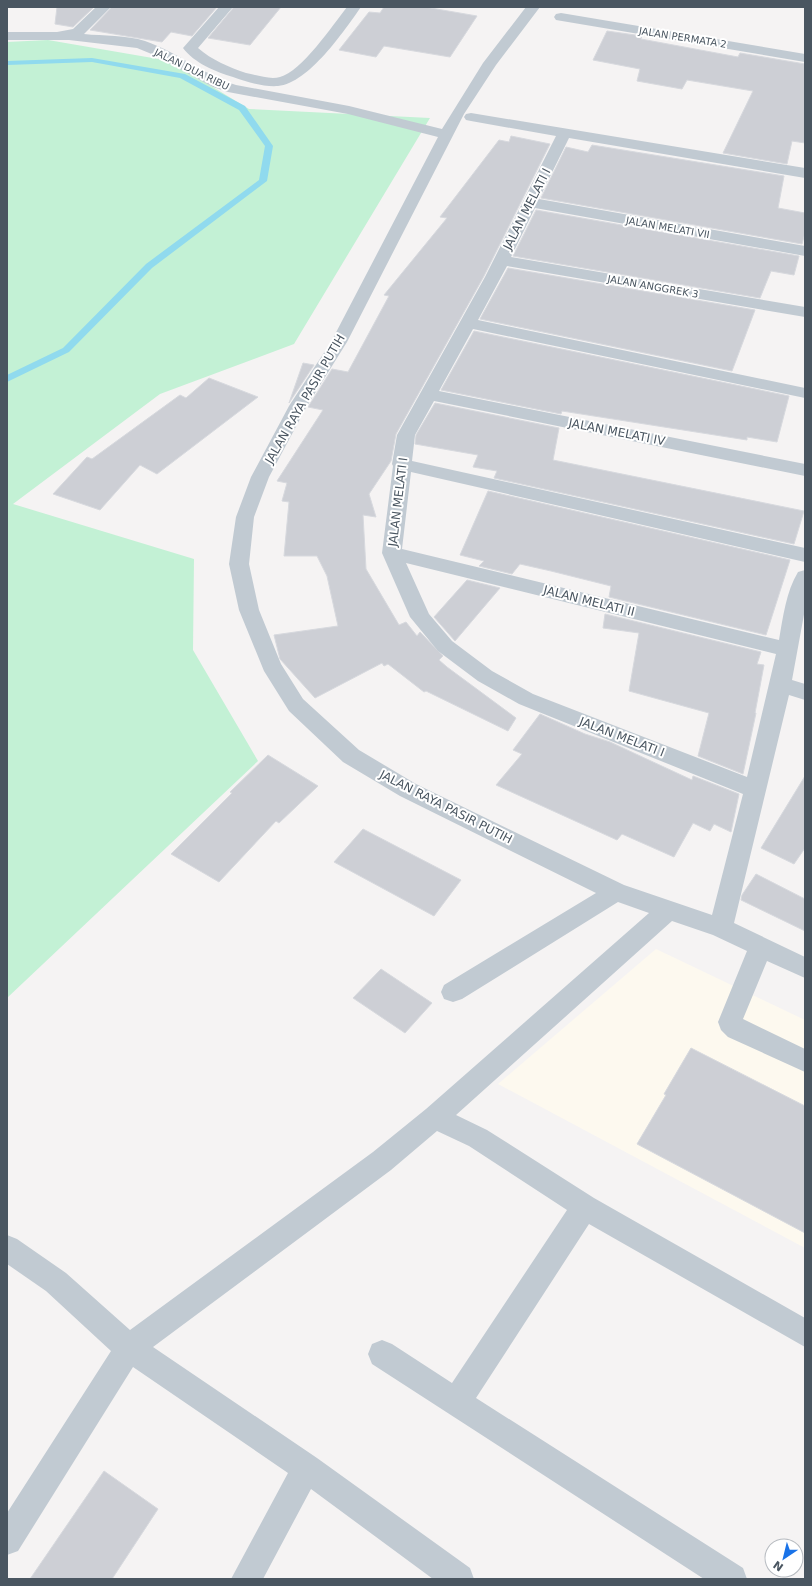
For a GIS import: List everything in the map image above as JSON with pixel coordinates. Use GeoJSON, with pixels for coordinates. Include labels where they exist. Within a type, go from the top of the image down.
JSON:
{"type":"FeatureCollection","features":[{"type":"Feature","properties":{"kind":"street"},"geometry":{"type":"LineString","coordinates":[[7,33],[75,34],[104,7]]}},
{"type":"Feature","properties":{"kind":"street"},"geometry":{"type":"LineString","coordinates":[[226,7],[190,48],[204,61],[223,70],[272,82],[290,79],[304,67],[354,7]]}},
{"type":"Feature","properties":{"kind":"street","name":"JALAN RAYA PASIR PUTIH"},"geometry":{"type":"LineString","coordinates":[[526,9],[490,63],[446,136],[339,342],[298,406],[260,477],[245,517],[239,564],[249,610],[271,666],[296,705],[351,756],[408,790],[616,892],[721,928],[805,968]]}},
{"type":"Feature","properties":{"kind":"street","name":"JALAN PERMATA 2"},"geometry":{"type":"LineString","coordinates":[[561,17],[805,58]]}},
{"type":"Feature","properties":{"kind":"street","name":"JALAN DUA RIBU"},"geometry":{"type":"LineString","coordinates":[[7,36],[69,36],[140,44],[159,52],[218,84],[233,89],[349,110],[446,136]]}},
{"type":"Feature","properties":{"kind":"street"},"geometry":{"type":"LineString","coordinates":[[471,117],[564,134],[805,173]]}},
{"type":"Feature","properties":{"kind":"street","name":"JALAN MELATI I"},"geometry":{"type":"LineString","coordinates":[[564,134],[468,323],[406,435],[401,464],[392,553],[420,617],[444,646],[485,676],[526,699],[756,790]]}},
{"type":"Feature","properties":{"kind":"street","name":"JALAN MELATI VII"},"geometry":{"type":"LineString","coordinates":[[530,202],[805,251]]}},
{"type":"Feature","properties":{"kind":"street","name":"JALAN ANGGREK 3"},"geometry":{"type":"LineString","coordinates":[[501,260],[805,312]]}},
{"type":"Feature","properties":{"kind":"street"},"geometry":{"type":"LineString","coordinates":[[468,323],[805,393]]}},
{"type":"Feature","properties":{"kind":"street","name":"JALAN MELATI IV"},"geometry":{"type":"LineString","coordinates":[[428,394],[805,470]]}},
{"type":"Feature","properties":{"kind":"street"},"geometry":{"type":"LineString","coordinates":[[401,464],[805,555]]}},
{"type":"Feature","properties":{"kind":"street","name":"JALAN MELATI II"},"geometry":{"type":"LineString","coordinates":[[392,553],[787,649]]}},
{"type":"Feature","properties":{"kind":"street"},"geometry":{"type":"LineString","coordinates":[[721,928],[781,684],[796,604],[805,577]]}},
{"type":"Feature","properties":{"kind":"street"},"geometry":{"type":"LineString","coordinates":[[781,684],[805,692]]}},
{"type":"Feature","properties":{"kind":"street"},"geometry":{"type":"LineString","coordinates":[[453,992],[616,892]]}},
{"type":"Feature","properties":{"kind":"street"},"geometry":{"type":"LineString","coordinates":[[7,1540],[129,1348],[382,1161],[435,1117],[669,909]]}},
{"type":"Feature","properties":{"kind":"street"},"geometry":{"type":"LineString","coordinates":[[761,947],[730,1022],[737,1029],[805,1061]]}},
{"type":"Feature","properties":{"kind":"street"},"geometry":{"type":"LineString","coordinates":[[435,1117],[478,1138],[585,1207],[805,1333]]}},
{"type":"Feature","properties":{"kind":"street"},"geometry":{"type":"LineString","coordinates":[[457,1401],[585,1207]]}},
{"type":"Feature","properties":{"kind":"street"},"geometry":{"type":"LineString","coordinates":[[7,1248],[56,1282],[129,1348],[307,1468],[459,1579]]}},
{"type":"Feature","properties":{"kind":"street"},"geometry":{"type":"LineString","coordinates":[[382,1354],[732,1579]]}},
{"type":"Feature","properties":{"kind":"street"},"geometry":{"type":"LineString","coordinates":[[246,1579],[307,1468]]}},
{"type":"Feature","properties":{"kind":"shaded area"},"geometry":{"type":"Polygon","coordinates":[[[656,949],[805,1020],[805,1248],[498,1084],[656,949]]]}},
{"type":"Feature","properties":{"kind":"green space"},"geometry":{"type":"Polygon","coordinates":[[[48,40],[170,61],[249,109],[430,118],[294,344],[160,394],[13,504],[194,559],[193,650],[258,761],[7,998],[7,42],[48,40]]]}},
{"type":"Feature","properties":{"kind":"building"},"geometry":{"type":"Polygon","coordinates":[[[57,7],[94,7],[73,27],[55,24],[57,7]]]}},
{"type":"Feature","properties":{"kind":"building"},"geometry":{"type":"Polygon","coordinates":[[[112,7],[217,7],[192,36],[171,32],[162,42],[90,30],[112,7]]]}},
{"type":"Feature","properties":{"kind":"building"},"geometry":{"type":"Polygon","coordinates":[[[234,7],[281,7],[250,45],[208,38],[234,7]]]}},
{"type":"Feature","properties":{"kind":"building"},"geometry":{"type":"Polygon","coordinates":[[[384,7],[425,7],[477,16],[450,57],[384,46],[376,57],[339,50],[369,12],[380,13],[384,7]]]}},
{"type":"Feature","properties":{"kind":"building"},"geometry":{"type":"Polygon","coordinates":[[[607,31],[642,36],[641,39],[738,57],[740,53],[805,64],[805,143],[792,141],[787,164],[723,153],[753,91],[687,80],[682,89],[637,81],[640,69],[593,60],[607,31]]]}},
{"type":"Feature","properties":{"kind":"building"},"geometry":{"type":"Polygon","coordinates":[[[511,136],[550,144],[484,276],[396,434],[391,461],[369,494],[376,517],[363,515],[366,569],[399,625],[406,622],[417,636],[420,632],[443,656],[439,660],[516,718],[508,731],[426,691],[424,692],[388,664],[384,666],[382,663],[315,698],[280,659],[274,635],[338,626],[327,576],[317,556],[284,556],[289,502],[282,501],[287,483],[277,481],[323,410],[308,407],[332,369],[348,372],[389,296],[384,295],[447,218],[440,217],[499,140],[509,142],[511,136]]]}},
{"type":"Feature","properties":{"kind":"building"},"geometry":{"type":"Polygon","coordinates":[[[592,145],[784,176],[778,208],[805,213],[805,233],[802,244],[541,198],[566,147],[588,152],[592,145]]]}},
{"type":"Feature","properties":{"kind":"building"},"geometry":{"type":"Polygon","coordinates":[[[536,210],[799,256],[794,275],[771,271],[760,298],[513,256],[536,210]]]}},
{"type":"Feature","properties":{"kind":"building"},"geometry":{"type":"Polygon","coordinates":[[[508,268],[755,310],[732,371],[480,319],[508,268]]]}},
{"type":"Feature","properties":{"kind":"building"},"geometry":{"type":"Polygon","coordinates":[[[474,331],[789,396],[777,442],[747,437],[747,440],[562,411],[561,414],[441,390],[474,331]]]}},
{"type":"Feature","properties":{"kind":"building"},"geometry":{"type":"Polygon","coordinates":[[[303,363],[314,365],[289,403],[303,363]]]}},
{"type":"Feature","properties":{"kind":"building"},"geometry":{"type":"Polygon","coordinates":[[[209,378],[258,397],[157,474],[140,465],[100,510],[53,494],[87,457],[92,459],[180,395],[186,398],[209,378]]]}},
{"type":"Feature","properties":{"kind":"building"},"geometry":{"type":"Polygon","coordinates":[[[435,403],[559,428],[553,460],[804,511],[794,544],[494,478],[497,471],[473,467],[478,455],[415,444],[416,435],[435,403]]]}},
{"type":"Feature","properties":{"kind":"building"},"geometry":{"type":"Polygon","coordinates":[[[488,491],[790,560],[766,635],[609,597],[611,586],[551,571],[520,564],[512,574],[479,566],[484,561],[460,555],[488,491]]]}},
{"type":"Feature","properties":{"kind":"building"},"geometry":{"type":"Polygon","coordinates":[[[467,580],[500,588],[455,641],[434,617],[467,580]]]}},
{"type":"Feature","properties":{"kind":"building"},"geometry":{"type":"Polygon","coordinates":[[[605,614],[761,652],[757,664],[764,665],[756,713],[743,774],[698,756],[709,713],[629,691],[639,633],[603,628],[605,614]]]}},
{"type":"Feature","properties":{"kind":"building"},"geometry":{"type":"Polygon","coordinates":[[[540,714],[585,734],[610,742],[692,780],[693,776],[739,794],[731,832],[714,824],[710,831],[693,823],[674,857],[622,834],[617,840],[496,785],[522,754],[513,750],[540,714]]]}},
{"type":"Feature","properties":{"kind":"building"},"geometry":{"type":"Polygon","coordinates":[[[268,755],[318,786],[279,823],[276,821],[219,882],[171,854],[232,793],[230,792],[268,755]]]}},
{"type":"Feature","properties":{"kind":"building"},"geometry":{"type":"Polygon","coordinates":[[[805,776],[805,848],[794,864],[761,848],[805,776]]]}},
{"type":"Feature","properties":{"kind":"building"},"geometry":{"type":"Polygon","coordinates":[[[363,829],[461,880],[434,916],[334,862],[363,829]]]}},
{"type":"Feature","properties":{"kind":"building"},"geometry":{"type":"Polygon","coordinates":[[[756,874],[805,899],[805,931],[741,900],[742,895],[756,874]]]}},
{"type":"Feature","properties":{"kind":"building"},"geometry":{"type":"Polygon","coordinates":[[[381,969],[432,1003],[405,1033],[353,998],[381,969]]]}},
{"type":"Feature","properties":{"kind":"building"},"geometry":{"type":"Polygon","coordinates":[[[691,1048],[805,1106],[805,1233],[637,1144],[666,1095],[664,1094],[691,1048]]]}},
{"type":"Feature","properties":{"kind":"building"},"geometry":{"type":"Polygon","coordinates":[[[104,1471],[158,1509],[112,1579],[30,1579],[104,1471]]]}},
{"type":"Feature","properties":{"kind":"waterway"},"geometry":{"type":"LineString","coordinates":[[7,63],[92,60],[182,76],[242,108],[269,146],[263,181],[207,221],[149,266],[66,350],[7,379]]}}]}
